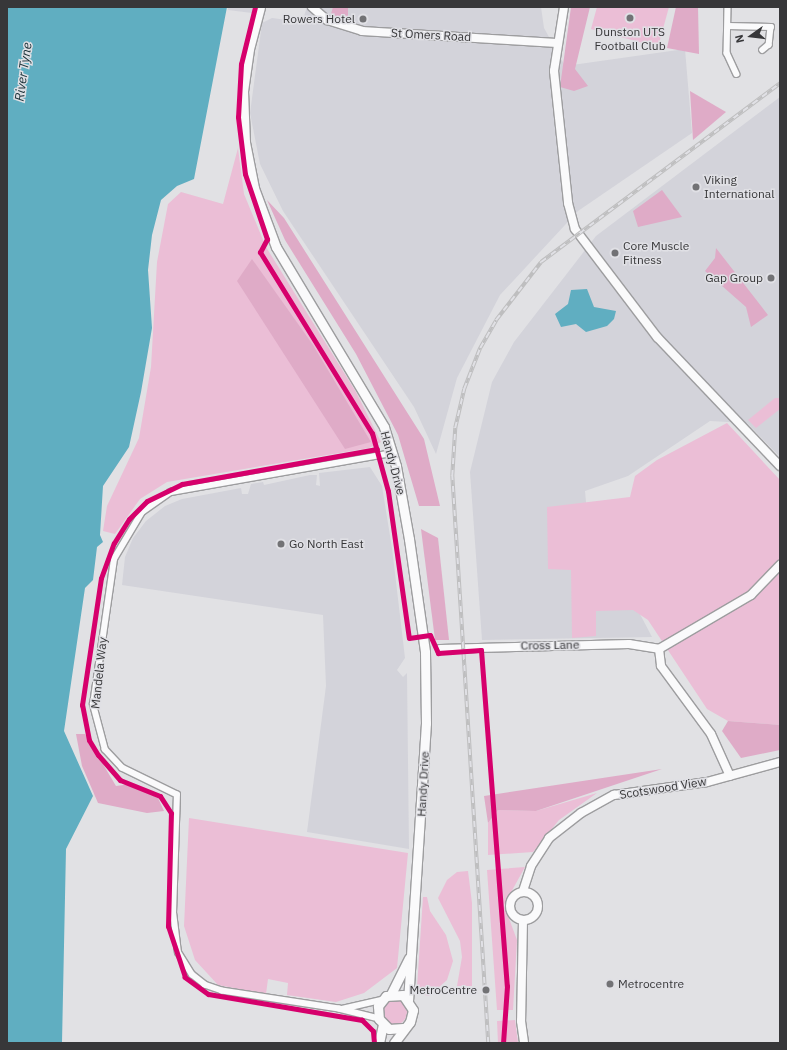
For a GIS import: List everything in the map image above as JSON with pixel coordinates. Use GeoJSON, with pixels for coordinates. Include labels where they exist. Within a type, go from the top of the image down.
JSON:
{"type":"FeatureCollection","features":[{"type":"Feature","properties":{"kind":"main road","name":"Handy Drive"},"geometry":{"type":"LineString","coordinates":[[260,7],[249,49],[243,92],[245,142],[254,188],[276,247],[368,398],[393,453],[426,661],[416,913],[410,954]]}},
{"type":"Feature","properties":{"kind":"main road"},"geometry":{"type":"LineString","coordinates":[[379,1043],[381,1000],[391,994],[410,954]]}},
{"type":"Feature","properties":{"kind":"main road"},"geometry":{"type":"LineString","coordinates":[[394,1043],[403,1028],[413,1016],[408,999],[410,954]]}},
{"type":"Feature","properties":{"kind":"main road"},"geometry":{"type":"LineString","coordinates":[[391,994],[408,999]]}},
{"type":"Feature","properties":{"kind":"main road"},"geometry":{"type":"LineString","coordinates":[[381,1022],[395,1030],[403,1028]]}},
{"type":"Feature","properties":{"kind":"street","name":"St Omers Road"},"geometry":{"type":"LineString","coordinates":[[312,7],[327,20],[362,32],[557,43]]}},
{"type":"Feature","properties":{"kind":"street"},"geometry":{"type":"LineString","coordinates":[[564,7],[557,43],[554,72],[568,203],[575,229],[657,337],[780,466]]}},
{"type":"Feature","properties":{"kind":"street"},"geometry":{"type":"LineString","coordinates":[[728,7],[727,53],[737,74]]}},
{"type":"Feature","properties":{"kind":"street"},"geometry":{"type":"LineString","coordinates":[[728,26],[771,28],[769,45],[763,50]]}},
{"type":"Feature","properties":{"kind":"street","name":"Mandela Way"},"geometry":{"type":"LineString","coordinates":[[381,1022],[339,1009],[222,992],[205,985],[192,975],[178,953],[173,914],[177,795],[122,768],[109,755],[97,730],[93,705],[114,559],[142,512],[171,492],[393,453]]}},
{"type":"Feature","properties":{"kind":"street"},"geometry":{"type":"LineString","coordinates":[[730,776],[711,734],[661,666],[659,648],[751,595],[780,565]]}},
{"type":"Feature","properties":{"kind":"street","name":"Cross Lane"},"geometry":{"type":"LineString","coordinates":[[440,649],[629,644],[659,648]]}},
{"type":"Feature","properties":{"kind":"street","name":"Scotswood View"},"geometry":{"type":"LineString","coordinates":[[523,892],[531,866],[549,838],[581,813],[614,795],[730,776],[780,762]]}},
{"type":"Feature","properties":{"kind":"street"},"geometry":{"type":"LineString","coordinates":[[523,892],[534,896],[538,906],[534,915],[523,920],[516,917],[510,908],[513,896],[523,892]]}},
{"type":"Feature","properties":{"kind":"street"},"geometry":{"type":"LineString","coordinates":[[523,920],[521,1007],[524,1043]]}},
{"type":"Feature","properties":{"kind":"street","name":"Mandela Way"},"geometry":{"type":"LineString","coordinates":[[339,1009],[381,1000]]}},
{"type":"Feature","properties":{"kind":"shaded area"},"geometry":{"type":"Polygon","coordinates":[[[228,7],[253,7],[252,13],[228,10],[228,7]]]}},
{"type":"Feature","properties":{"kind":"shaded area"},"geometry":{"type":"Polygon","coordinates":[[[307,7],[541,7],[544,28],[565,66],[685,49],[692,133],[578,211],[500,295],[457,378],[436,454],[414,407],[283,211],[260,164],[250,113],[262,23],[272,18],[302,22],[307,7]]]}},
{"type":"Feature","properties":{"kind":"shaded area"},"geometry":{"type":"Polygon","coordinates":[[[333,7],[348,7],[348,21],[331,14],[333,7]]]}},
{"type":"Feature","properties":{"kind":"shaded area"},"geometry":{"type":"Polygon","coordinates":[[[571,7],[590,7],[575,69],[588,86],[574,91],[560,87],[571,7]]]}},
{"type":"Feature","properties":{"kind":"shaded area","name":"Dunston UTS Football Club"},"geometry":{"type":"Polygon","coordinates":[[[597,7],[669,7],[658,47],[591,29],[597,7]]]}},
{"type":"Feature","properties":{"kind":"shaded area"},"geometry":{"type":"Polygon","coordinates":[[[676,7],[698,7],[699,54],[667,48],[676,7]]]}},
{"type":"Feature","properties":{"kind":"shaded area"},"geometry":{"type":"Polygon","coordinates":[[[690,91],[726,112],[693,140],[690,91]]]}},
{"type":"Feature","properties":{"kind":"shaded area"},"geometry":{"type":"Polygon","coordinates":[[[780,97],[780,457],[747,423],[710,421],[628,476],[585,491],[587,513],[652,637],[482,640],[470,472],[492,382],[514,342],[596,236],[780,97]]]}},
{"type":"Feature","properties":{"kind":"shaded area"},"geometry":{"type":"Polygon","coordinates":[[[238,148],[244,194],[266,247],[356,392],[381,442],[369,448],[167,482],[140,499],[115,534],[103,531],[107,506],[139,438],[151,367],[157,262],[168,204],[181,192],[223,204],[238,148]]]}},
{"type":"Feature","properties":{"kind":"shaded area"},"geometry":{"type":"Polygon","coordinates":[[[662,190],[682,217],[638,227],[633,211],[662,190]]]}},
{"type":"Feature","properties":{"kind":"shaded area"},"geometry":{"type":"Polygon","coordinates":[[[267,200],[284,218],[424,439],[440,506],[419,506],[398,435],[356,354],[285,240],[267,200]]]}},
{"type":"Feature","properties":{"kind":"shaded area"},"geometry":{"type":"Polygon","coordinates":[[[716,248],[768,315],[751,327],[746,307],[705,271],[715,258],[716,248]]]}},
{"type":"Feature","properties":{"kind":"shaded area"},"geometry":{"type":"Polygon","coordinates":[[[252,259],[313,345],[371,442],[345,449],[237,281],[252,259]]]}},
{"type":"Feature","properties":{"kind":"shaded area"},"geometry":{"type":"Polygon","coordinates":[[[775,398],[780,398],[780,409],[756,428],[748,420],[775,398]]]}},
{"type":"Feature","properties":{"kind":"shaded area"},"geometry":{"type":"Polygon","coordinates":[[[727,423],[780,480],[780,725],[728,721],[707,709],[648,620],[633,610],[596,611],[596,636],[572,638],[571,570],[548,569],[547,507],[630,497],[635,476],[657,460],[727,423]]]}},
{"type":"Feature","properties":{"kind":"shaded area"},"geometry":{"type":"Polygon","coordinates":[[[370,467],[382,486],[392,548],[405,658],[397,670],[403,677],[407,673],[409,849],[307,832],[326,686],[323,615],[122,585],[125,557],[133,538],[146,521],[165,506],[182,499],[241,488],[242,494],[248,494],[251,484],[263,482],[264,485],[310,475],[317,475],[316,485],[320,486],[319,473],[370,467]]]}},
{"type":"Feature","properties":{"kind":"shaded area"},"geometry":{"type":"Polygon","coordinates":[[[421,529],[438,538],[449,640],[435,640],[421,529]]]}},
{"type":"Feature","properties":{"kind":"shaded area"},"geometry":{"type":"Polygon","coordinates":[[[728,721],[780,725],[780,750],[741,758],[722,731],[728,721]]]}},
{"type":"Feature","properties":{"kind":"shaded area"},"geometry":{"type":"Polygon","coordinates":[[[76,734],[85,734],[116,786],[131,784],[158,798],[164,811],[147,813],[98,803],[82,766],[76,734]]]}},
{"type":"Feature","properties":{"kind":"shaded area"},"geometry":{"type":"Polygon","coordinates":[[[662,769],[536,811],[498,810],[488,823],[484,796],[662,769]]]}},
{"type":"Feature","properties":{"kind":"shaded area"},"geometry":{"type":"Polygon","coordinates":[[[597,793],[559,820],[533,852],[488,855],[488,823],[498,810],[536,811],[597,793]]]}},
{"type":"Feature","properties":{"kind":"shaded area"},"geometry":{"type":"Polygon","coordinates":[[[189,818],[408,853],[397,968],[364,993],[336,1002],[287,995],[288,983],[268,979],[266,994],[218,985],[195,960],[184,926],[189,818]]]}},
{"type":"Feature","properties":{"kind":"shaded area"},"geometry":{"type":"Polygon","coordinates":[[[525,867],[504,905],[517,940],[513,1010],[497,1010],[487,870],[525,867]]]}},
{"type":"Feature","properties":{"kind":"shaded area"},"geometry":{"type":"Polygon","coordinates":[[[468,871],[472,903],[472,986],[457,986],[462,957],[460,941],[438,898],[447,880],[457,872],[468,871]]]}},
{"type":"Feature","properties":{"kind":"shaded area"},"geometry":{"type":"Polygon","coordinates":[[[423,897],[427,897],[430,911],[446,935],[453,961],[447,980],[429,996],[418,993],[417,987],[423,897]]]}},
{"type":"Feature","properties":{"kind":"shaded area"},"geometry":{"type":"Polygon","coordinates":[[[394,999],[403,1003],[407,1012],[403,1021],[394,1025],[385,1021],[381,1012],[385,1003],[394,999]]]}},
{"type":"Feature","properties":{"kind":"shaded area"},"geometry":{"type":"Polygon","coordinates":[[[515,1020],[518,1043],[498,1043],[497,1021],[515,1020]]]}},
{"type":"Feature","properties":{"kind":"water","name":"River Tyne"},"geometry":{"type":"Polygon","coordinates":[[[7,7],[227,7],[194,179],[177,186],[161,200],[152,235],[148,270],[152,328],[141,392],[129,447],[103,486],[100,535],[103,542],[97,547],[93,580],[85,588],[64,731],[93,796],[66,849],[62,1043],[7,1043],[7,7]]]}},
{"type":"Feature","properties":{"kind":"water"},"geometry":{"type":"Polygon","coordinates":[[[587,289],[594,307],[616,311],[614,319],[607,326],[586,332],[576,324],[561,327],[555,314],[568,304],[571,290],[587,289]]]}},
{"type":"Feature","properties":{"kind":"railway"},"geometry":{"type":"LineString","coordinates":[[488,1043],[452,476],[455,428],[464,389],[480,348],[496,320],[541,262],[780,83]]}},
{"type":"Feature","properties":{"kind":"cycle path"},"geometry":{"type":"LineString","coordinates":[[255,7],[241,64],[238,117],[245,174],[267,239],[260,252],[372,433],[388,491],[409,638],[430,635],[438,653],[481,650],[507,986],[503,1043]]}},
{"type":"Feature","properties":{"kind":"cycle path"},"geometry":{"type":"LineString","coordinates":[[374,1043],[373,1031],[362,1020],[208,994],[185,977],[168,926],[171,813],[160,796],[120,780],[98,755],[89,740],[82,705],[101,578],[114,543],[129,519],[147,501],[182,484],[377,449]]}},
{"type":"Feature","properties":{"kind":"place","name":"Dunston UTS Football Club"},"geometry":{"type":"Point","coordinates":[630,18]}},
{"type":"Feature","properties":{"kind":"place","name":"Rowers Hotel"},"geometry":{"type":"Point","coordinates":[363,19]}},
{"type":"Feature","properties":{"kind":"place","name":"Viking International"},"geometry":{"type":"Point","coordinates":[696,187]}},
{"type":"Feature","properties":{"kind":"place","name":"Core Muscle Fitness"},"geometry":{"type":"Point","coordinates":[615,253]}},
{"type":"Feature","properties":{"kind":"place","name":"Gap Group"},"geometry":{"type":"Point","coordinates":[771,278]}},
{"type":"Feature","properties":{"kind":"place","name":"Go North East"},"geometry":{"type":"Point","coordinates":[281,544]}},
{"type":"Feature","properties":{"kind":"place","name":"Metrocentre"},"geometry":{"type":"Point","coordinates":[610,984]}},
{"type":"Feature","properties":{"kind":"place","name":"MetroCentre"},"geometry":{"type":"Point","coordinates":[486,990]}}]}
